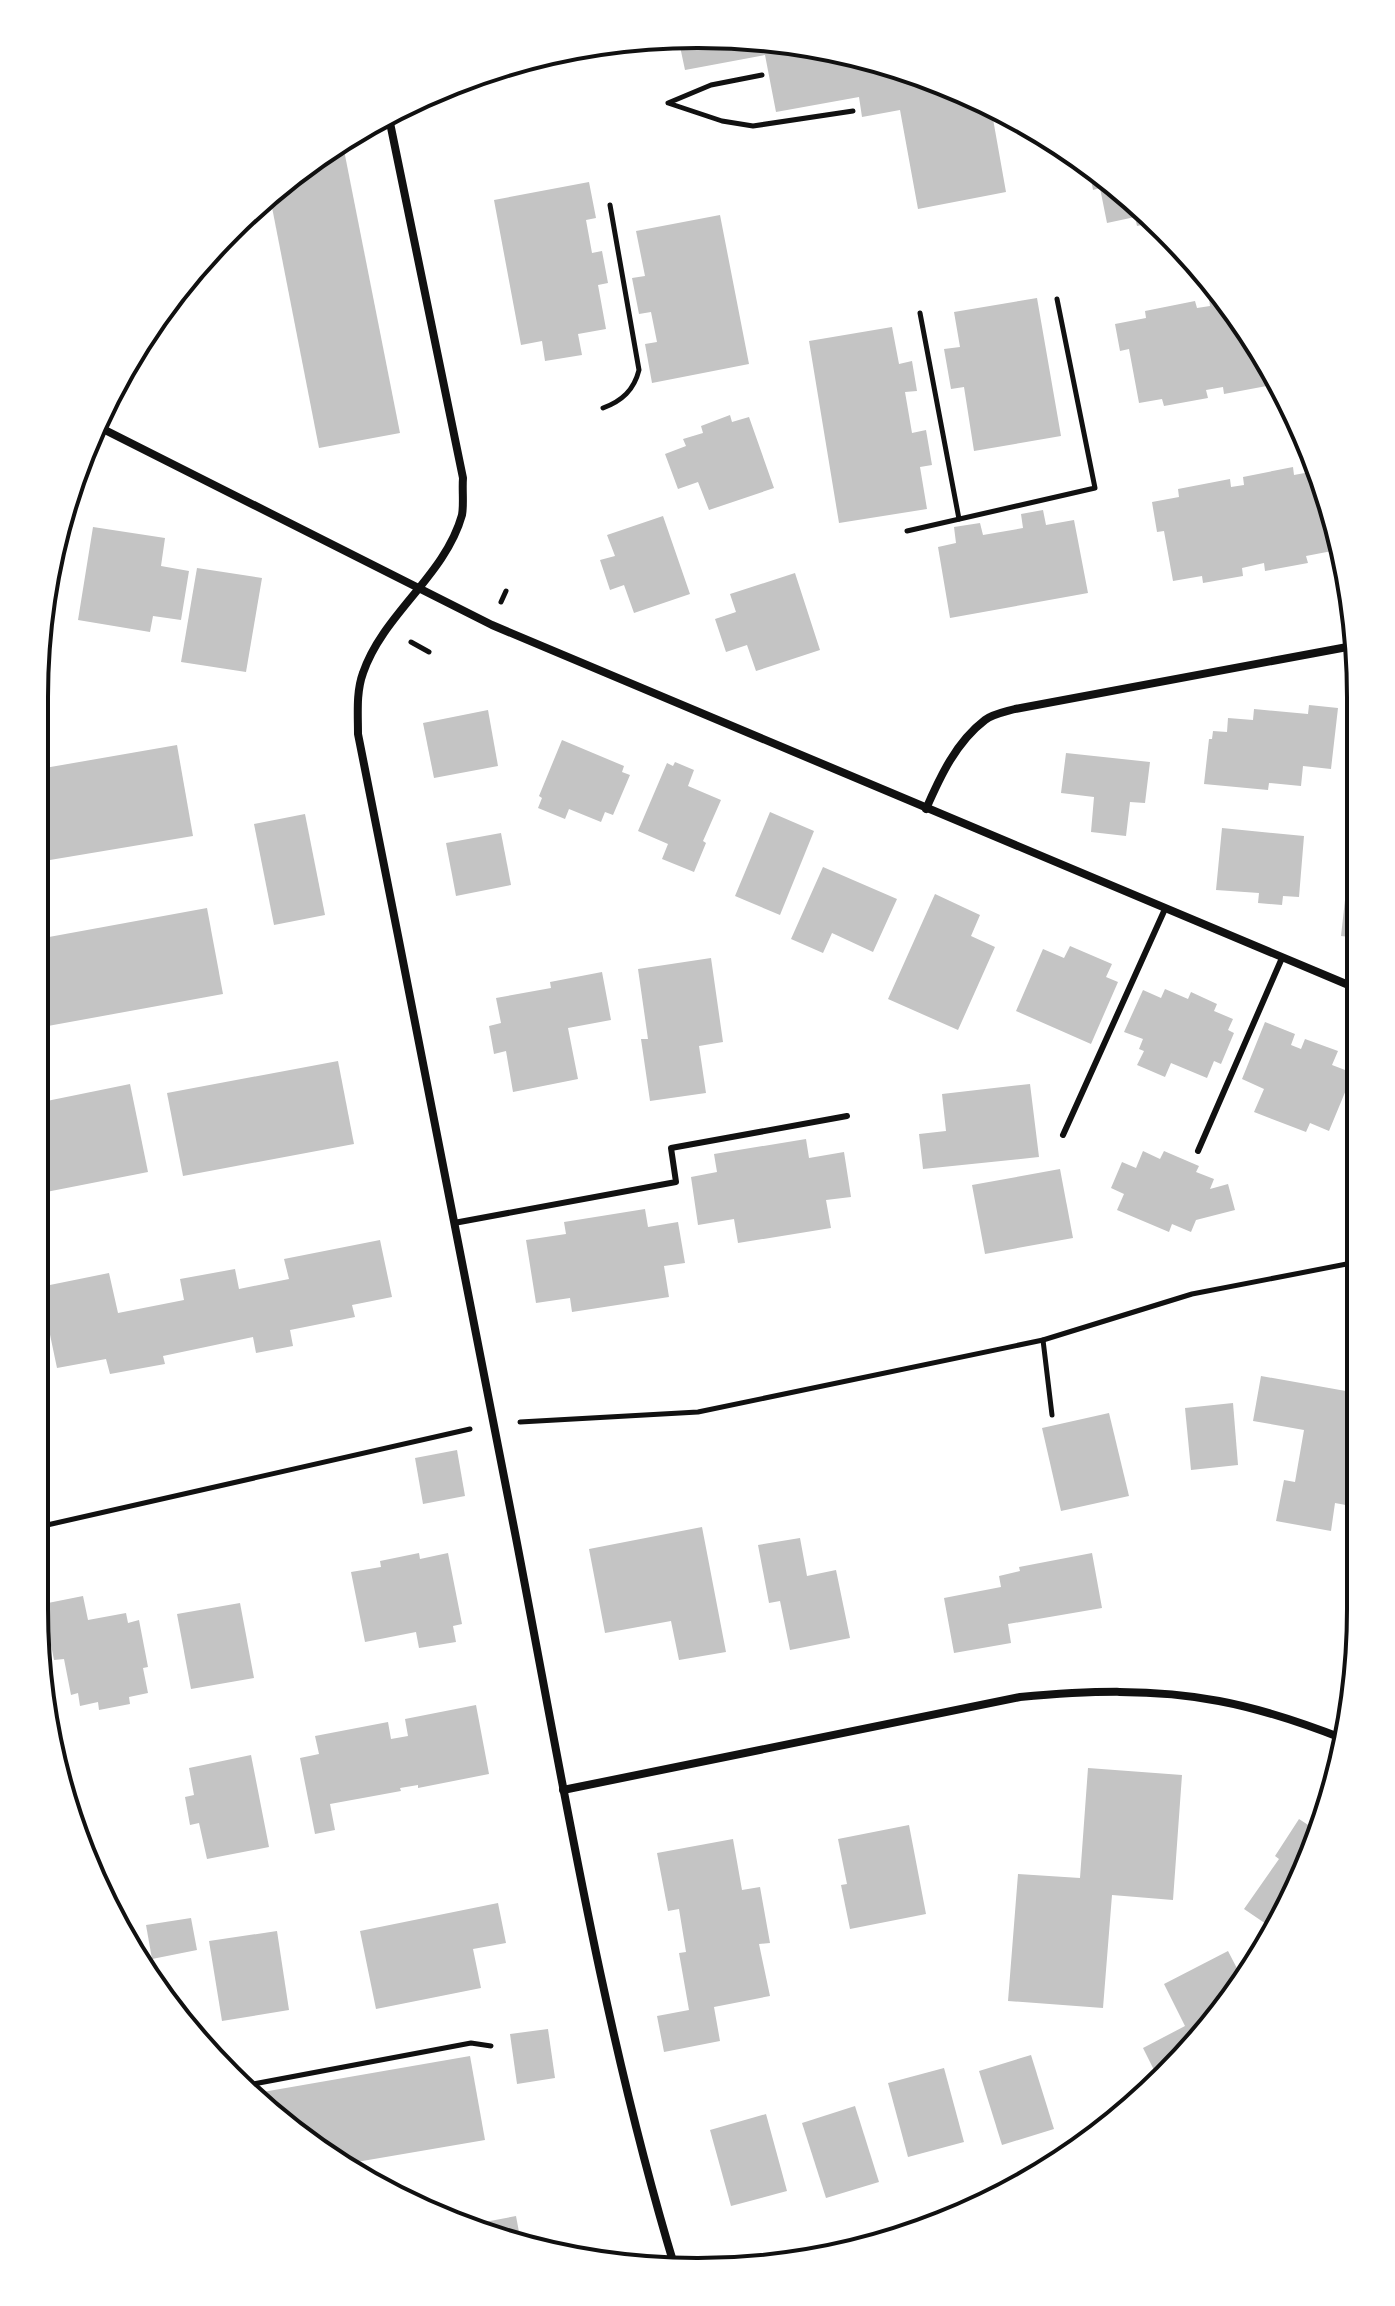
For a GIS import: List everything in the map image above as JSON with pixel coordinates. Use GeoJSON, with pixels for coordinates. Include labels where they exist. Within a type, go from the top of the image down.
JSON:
{"type":"FeatureCollection","features":[{"type":"Feature","properties":{"kind":"street"},"geometry":{"type":"LineString","coordinates":[[391,126],[463,478],[462,514],[444,554],[387,629],[363,672],[357,703],[358,734],[563,1790],[612,2027],[672,2257]]}},
{"type":"Feature","properties":{"kind":"street"},"geometry":{"type":"LineString","coordinates":[[106,430],[492,625],[1347,985]]}},
{"type":"Feature","properties":{"kind":"street"},"geometry":{"type":"LineString","coordinates":[[926,809],[944,768],[965,739],[987,719],[1015,709],[1345,647]]}},
{"type":"Feature","properties":{"kind":"street"},"geometry":{"type":"LineString","coordinates":[[563,1790],[1020,1697],[1082,1691],[1217,1701],[1297,1721],[1335,1736]]}},
{"type":"Feature","properties":{"kind":"lane"},"geometry":{"type":"LineString","coordinates":[[1063,1135],[1165,909]]}},
{"type":"Feature","properties":{"kind":"lane"},"geometry":{"type":"LineString","coordinates":[[1198,1151],[1282,958]]}},
{"type":"Feature","properties":{"kind":"lane"},"geometry":{"type":"LineString","coordinates":[[454,1223],[676,1182],[671,1148],[847,1116]]}},
{"type":"Feature","properties":{"kind":"path"},"geometry":{"type":"LineString","coordinates":[[762,75],[711,85],[668,103],[722,121],[753,126],[853,111]]}},
{"type":"Feature","properties":{"kind":"path"},"geometry":{"type":"LineString","coordinates":[[603,408],[627,394],[636,382],[639,370],[610,205]]}},
{"type":"Feature","properties":{"kind":"path"},"geometry":{"type":"LineString","coordinates":[[907,531],[1095,488],[1057,299]]}},
{"type":"Feature","properties":{"kind":"path"},"geometry":{"type":"LineString","coordinates":[[920,313],[959,519]]}},
{"type":"Feature","properties":{"kind":"path"},"geometry":{"type":"LineString","coordinates":[[524,1422],[698,1412],[1043,1340],[1192,1294],[1347,1264]]}},
{"type":"Feature","properties":{"kind":"path"},"geometry":{"type":"LineString","coordinates":[[1043,1340],[1052,1415]]}},
{"type":"Feature","properties":{"kind":"path"},"geometry":{"type":"LineString","coordinates":[[48,1525],[494,1424]]}},
{"type":"Feature","properties":{"kind":"path"},"geometry":{"type":"LineString","coordinates":[[255,2084],[471,2043],[491,2046]]}},
{"type":"Feature","properties":{"kind":"building"},"geometry":{"type":"Polygon","coordinates":[[[680,48],[740,49],[824,60],[906,82],[946,97],[993,119],[1006,192],[918,209],[900,110],[862,117],[859,97],[776,112],[765,55],[685,70],[680,48]]]}},
{"type":"Feature","properties":{"kind":"building"},"geometry":{"type":"Polygon","coordinates":[[[344,152],[400,433],[319,448],[272,207],[344,152]]]}},
{"type":"Feature","properties":{"kind":"building"},"geometry":{"type":"Polygon","coordinates":[[[1091,181],[1126,209],[1135,217],[1107,223],[1100,188],[1093,190],[1091,181]]]}},
{"type":"Feature","properties":{"kind":"building"},"geometry":{"type":"Polygon","coordinates":[[[589,182],[596,218],[586,220],[592,253],[602,251],[608,283],[598,285],[606,329],[578,334],[582,355],[545,361],[542,341],[521,345],[494,200],[589,182]]]}},
{"type":"Feature","properties":{"kind":"building"},"geometry":{"type":"Polygon","coordinates":[[[720,215],[749,364],[652,383],[645,344],[657,342],[651,312],[639,314],[632,278],[645,276],[636,231],[720,215]]]}},
{"type":"Feature","properties":{"kind":"building"},"geometry":{"type":"Polygon","coordinates":[[[1037,298],[1061,436],[974,451],[964,387],[951,389],[944,349],[960,347],[954,312],[1037,298]]]}},
{"type":"Feature","properties":{"kind":"building"},"geometry":{"type":"Polygon","coordinates":[[[1209,299],[1238,337],[1267,386],[1224,394],[1223,387],[1206,390],[1208,398],[1164,406],[1162,399],[1139,403],[1129,349],[1120,351],[1115,324],[1146,318],[1145,311],[1195,301],[1197,308],[1210,306],[1209,299]]]}},
{"type":"Feature","properties":{"kind":"building"},"geometry":{"type":"Polygon","coordinates":[[[892,327],[899,364],[912,361],[917,391],[905,392],[912,433],[926,430],[932,465],[920,467],[927,509],[839,523],[809,341],[892,327]]]}},
{"type":"Feature","properties":{"kind":"building"},"geometry":{"type":"Polygon","coordinates":[[[730,415],[732,422],[749,417],[774,488],[709,510],[698,482],[678,489],[665,454],[686,446],[683,439],[703,433],[701,426],[730,415]]]}},
{"type":"Feature","properties":{"kind":"building"},"geometry":{"type":"Polygon","coordinates":[[[1293,467],[1294,475],[1307,473],[1330,551],[1306,556],[1308,563],[1265,571],[1264,563],[1242,568],[1243,576],[1203,583],[1202,576],[1173,581],[1164,531],[1157,532],[1152,502],[1179,497],[1178,489],[1230,479],[1231,487],[1244,485],[1243,477],[1293,467]]]}},
{"type":"Feature","properties":{"kind":"building"},"geometry":{"type":"Polygon","coordinates":[[[1043,510],[1046,525],[1074,520],[1088,593],[950,618],[938,547],[956,543],[954,527],[980,523],[983,535],[1023,528],[1021,514],[1043,510]]]}},
{"type":"Feature","properties":{"kind":"building"},"geometry":{"type":"Polygon","coordinates":[[[663,516],[690,594],[634,613],[624,585],[610,590],[600,560],[615,556],[607,535],[663,516]]]}},
{"type":"Feature","properties":{"kind":"building"},"geometry":{"type":"Polygon","coordinates":[[[93,527],[165,538],[161,566],[189,571],[181,620],[153,616],[150,632],[78,620],[93,527]]]}},
{"type":"Feature","properties":{"kind":"building"},"geometry":{"type":"Polygon","coordinates":[[[197,568],[262,578],[246,672],[181,662],[197,568]]]}},
{"type":"Feature","properties":{"kind":"building"},"geometry":{"type":"Polygon","coordinates":[[[795,573],[820,650],[756,671],[747,645],[726,652],[715,619],[736,612],[730,594],[795,573]]]}},
{"type":"Feature","properties":{"kind":"building"},"geometry":{"type":"Polygon","coordinates":[[[1309,705],[1338,708],[1331,769],[1303,766],[1301,786],[1269,783],[1268,790],[1204,784],[1209,739],[1212,739],[1213,731],[1227,732],[1228,718],[1253,720],[1254,709],[1308,714],[1309,705]]]}},
{"type":"Feature","properties":{"kind":"building"},"geometry":{"type":"Polygon","coordinates":[[[488,710],[498,766],[434,778],[423,723],[488,710]]]}},
{"type":"Feature","properties":{"kind":"building"},"geometry":{"type":"Polygon","coordinates":[[[562,740],[624,766],[622,772],[630,775],[613,815],[605,812],[601,822],[569,809],[565,819],[538,808],[542,798],[539,796],[562,740]]]}},
{"type":"Feature","properties":{"kind":"building"},"geometry":{"type":"Polygon","coordinates":[[[177,745],[193,836],[48,860],[48,767],[177,745]]]}},
{"type":"Feature","properties":{"kind":"building"},"geometry":{"type":"Polygon","coordinates":[[[1066,753],[1150,762],[1145,803],[1130,802],[1126,836],[1091,832],[1094,797],[1061,793],[1066,753]]]}},
{"type":"Feature","properties":{"kind":"building"},"geometry":{"type":"Polygon","coordinates":[[[675,762],[694,770],[688,786],[721,800],[703,841],[706,843],[694,872],[662,859],[668,844],[638,831],[667,763],[673,766],[675,762]]]}},
{"type":"Feature","properties":{"kind":"building"},"geometry":{"type":"Polygon","coordinates":[[[770,812],[814,831],[780,915],[735,896],[770,812]]]}},
{"type":"Feature","properties":{"kind":"building"},"geometry":{"type":"Polygon","coordinates":[[[305,814],[325,915],[274,925],[254,824],[305,814]]]}},
{"type":"Feature","properties":{"kind":"building"},"geometry":{"type":"Polygon","coordinates":[[[1222,828],[1304,836],[1299,897],[1283,896],[1282,905],[1258,903],[1259,893],[1216,890],[1222,828]]]}},
{"type":"Feature","properties":{"kind":"building"},"geometry":{"type":"Polygon","coordinates":[[[501,833],[511,885],[456,896],[446,843],[501,833]]]}},
{"type":"Feature","properties":{"kind":"building"},"geometry":{"type":"Polygon","coordinates":[[[823,867],[897,899],[873,952],[832,933],[823,953],[791,939],[823,867]]]}},
{"type":"Feature","properties":{"kind":"building"},"geometry":{"type":"Polygon","coordinates":[[[1347,882],[1347,937],[1341,936],[1347,882]]]}},
{"type":"Feature","properties":{"kind":"building"},"geometry":{"type":"Polygon","coordinates":[[[935,894],[980,915],[971,936],[995,947],[958,1030],[888,999],[935,894]]]}},
{"type":"Feature","properties":{"kind":"building"},"geometry":{"type":"Polygon","coordinates":[[[207,908],[223,994],[48,1026],[48,937],[207,908]]]}},
{"type":"Feature","properties":{"kind":"building"},"geometry":{"type":"Polygon","coordinates":[[[1070,946],[1112,964],[1106,977],[1118,982],[1091,1044],[1016,1011],[1043,949],[1064,958],[1070,946]]]}},
{"type":"Feature","properties":{"kind":"building"},"geometry":{"type":"Polygon","coordinates":[[[711,958],[723,1042],[699,1046],[706,1093],[650,1101],[641,1039],[648,1039],[638,969],[711,958]]]}},
{"type":"Feature","properties":{"kind":"building"},"geometry":{"type":"Polygon","coordinates":[[[602,972],[611,1020],[568,1028],[578,1079],[513,1092],[506,1051],[494,1054],[489,1026],[501,1023],[496,998],[551,988],[550,982],[602,972]]]}},
{"type":"Feature","properties":{"kind":"building"},"geometry":{"type":"Polygon","coordinates":[[[1165,989],[1188,999],[1191,992],[1217,1004],[1214,1011],[1233,1019],[1228,1030],[1234,1033],[1221,1064],[1214,1061],[1207,1078],[1171,1063],[1165,1077],[1137,1065],[1144,1051],[1139,1049],[1143,1039],[1124,1032],[1143,990],[1161,998],[1165,989]]]}},
{"type":"Feature","properties":{"kind":"building"},"geometry":{"type":"Polygon","coordinates":[[[1265,1022],[1295,1034],[1291,1045],[1301,1049],[1305,1039],[1338,1051],[1332,1065],[1347,1071],[1347,1088],[1329,1131],[1310,1123],[1306,1132],[1254,1112],[1264,1089],[1242,1079],[1265,1022]]]}},
{"type":"Feature","properties":{"kind":"building"},"geometry":{"type":"Polygon","coordinates":[[[338,1061],[354,1144],[183,1176],[167,1093],[338,1061]]]}},
{"type":"Feature","properties":{"kind":"building"},"geometry":{"type":"Polygon","coordinates":[[[130,1084],[148,1172],[48,1192],[48,1101],[130,1084]]]}},
{"type":"Feature","properties":{"kind":"building"},"geometry":{"type":"Polygon","coordinates":[[[1030,1084],[1039,1157],[923,1169],[919,1134],[946,1131],[942,1094],[1030,1084]]]}},
{"type":"Feature","properties":{"kind":"building"},"geometry":{"type":"Polygon","coordinates":[[[806,1139],[809,1158],[844,1152],[851,1197],[826,1200],[831,1228],[738,1243],[734,1219],[698,1225],[691,1177],[717,1172],[714,1154],[806,1139]]]}},
{"type":"Feature","properties":{"kind":"building"},"geometry":{"type":"Polygon","coordinates":[[[1143,1151],[1160,1159],[1164,1151],[1199,1166],[1196,1172],[1214,1179],[1210,1189],[1228,1184],[1235,1210],[1196,1220],[1191,1232],[1172,1224],[1169,1232],[1117,1210],[1124,1194],[1111,1188],[1122,1162],[1136,1168],[1143,1151]]]}},
{"type":"Feature","properties":{"kind":"building"},"geometry":{"type":"Polygon","coordinates":[[[1060,1169],[1073,1238],[985,1254],[972,1185],[1060,1169]]]}},
{"type":"Feature","properties":{"kind":"building"},"geometry":{"type":"Polygon","coordinates":[[[645,1209],[648,1227],[678,1222],[685,1263],[664,1266],[669,1297],[572,1312],[570,1298],[536,1303],[526,1240],[566,1234],[564,1222],[645,1209]]]}},
{"type":"Feature","properties":{"kind":"building"},"geometry":{"type":"Polygon","coordinates":[[[380,1240],[392,1297],[352,1305],[355,1317],[290,1330],[293,1346],[256,1353],[253,1337],[163,1356],[165,1364],[110,1374],[106,1359],[57,1368],[48,1325],[48,1285],[109,1273],[118,1313],[184,1300],[180,1279],[235,1269],[239,1289],[289,1279],[284,1259],[380,1240]]]}},
{"type":"Feature","properties":{"kind":"building"},"geometry":{"type":"Polygon","coordinates":[[[1261,1376],[1347,1391],[1347,1505],[1335,1503],[1331,1531],[1276,1521],[1284,1480],[1295,1482],[1304,1430],[1253,1421],[1261,1376]]]}},
{"type":"Feature","properties":{"kind":"building"},"geometry":{"type":"Polygon","coordinates":[[[1233,1403],[1238,1465],[1191,1470],[1185,1408],[1233,1403]]]}},
{"type":"Feature","properties":{"kind":"building"},"geometry":{"type":"Polygon","coordinates":[[[1109,1413],[1129,1496],[1061,1511],[1042,1428],[1109,1413]]]}},
{"type":"Feature","properties":{"kind":"building"},"geometry":{"type":"Polygon","coordinates":[[[457,1450],[465,1496],[423,1504],[415,1458],[457,1450]]]}},
{"type":"Feature","properties":{"kind":"building"},"geometry":{"type":"Polygon","coordinates":[[[702,1527],[726,1652],[679,1660],[671,1621],[605,1633],[589,1549],[702,1527]]]}},
{"type":"Feature","properties":{"kind":"building"},"geometry":{"type":"Polygon","coordinates":[[[800,1538],[807,1576],[836,1570],[850,1638],[790,1650],[780,1601],[769,1603],[758,1545],[800,1538]]]}},
{"type":"Feature","properties":{"kind":"building"},"geometry":{"type":"Polygon","coordinates":[[[419,1553],[420,1559],[448,1553],[462,1624],[453,1626],[456,1642],[419,1648],[416,1632],[365,1642],[351,1572],[381,1567],[380,1561],[419,1553]]]}},
{"type":"Feature","properties":{"kind":"building"},"geometry":{"type":"Polygon","coordinates":[[[1092,1553],[1102,1608],[1008,1624],[1011,1643],[954,1653],[944,1598],[1001,1587],[999,1576],[1020,1571],[1019,1567],[1092,1553]]]}},
{"type":"Feature","properties":{"kind":"building"},"geometry":{"type":"Polygon","coordinates":[[[83,1596],[88,1620],[126,1613],[128,1623],[139,1620],[148,1667],[143,1668],[148,1693],[129,1697],[130,1704],[99,1710],[98,1702],[80,1706],[78,1693],[71,1695],[64,1659],[54,1660],[49,1632],[48,1603],[83,1596]]]}},
{"type":"Feature","properties":{"kind":"building"},"geometry":{"type":"Polygon","coordinates":[[[240,1603],[254,1678],[191,1689],[177,1614],[240,1603]]]}},
{"type":"Feature","properties":{"kind":"building"},"geometry":{"type":"Polygon","coordinates":[[[476,1705],[489,1774],[418,1788],[418,1785],[400,1788],[401,1791],[330,1804],[335,1830],[315,1834],[300,1758],[319,1754],[315,1736],[388,1722],[391,1739],[408,1736],[405,1719],[476,1705]]]}},
{"type":"Feature","properties":{"kind":"building"},"geometry":{"type":"Polygon","coordinates":[[[251,1755],[269,1847],[207,1859],[199,1823],[190,1825],[185,1797],[194,1795],[189,1768],[251,1755]]]}},
{"type":"Feature","properties":{"kind":"building"},"geometry":{"type":"Polygon","coordinates":[[[1088,1768],[1182,1775],[1173,1900],[1112,1895],[1103,2008],[1008,2001],[1018,1874],[1080,1878],[1088,1768]]]}},
{"type":"Feature","properties":{"kind":"building"},"geometry":{"type":"Polygon","coordinates":[[[1299,1819],[1310,1826],[1265,1923],[1244,1909],[1279,1859],[1275,1856],[1299,1819]]]}},
{"type":"Feature","properties":{"kind":"building"},"geometry":{"type":"Polygon","coordinates":[[[909,1825],[926,1914],[850,1929],[841,1885],[847,1884],[838,1839],[909,1825]]]}},
{"type":"Feature","properties":{"kind":"building"},"geometry":{"type":"Polygon","coordinates":[[[733,1839],[742,1890],[760,1887],[770,1943],[759,1944],[770,1996],[714,2007],[720,2041],[664,2052],[657,2016],[689,2010],[679,1953],[686,1952],[679,1909],[668,1911],[657,1853],[733,1839]]]}},
{"type":"Feature","properties":{"kind":"building"},"geometry":{"type":"Polygon","coordinates":[[[498,1903],[506,1943],[473,1949],[481,1988],[376,2009],[360,1931],[498,1903]]]}},
{"type":"Feature","properties":{"kind":"building"},"geometry":{"type":"Polygon","coordinates":[[[191,1918],[197,1950],[152,1959],[146,1925],[191,1918]]]}},
{"type":"Feature","properties":{"kind":"building"},"geometry":{"type":"Polygon","coordinates":[[[277,1931],[289,2010],[222,2021],[209,1941],[277,1931]]]}},
{"type":"Feature","properties":{"kind":"building"},"geometry":{"type":"Polygon","coordinates":[[[1228,1951],[1238,1970],[1186,2037],[1154,2071],[1143,2048],[1185,2026],[1164,1984],[1228,1951]]]}},
{"type":"Feature","properties":{"kind":"building"},"geometry":{"type":"Polygon","coordinates":[[[548,2029],[555,2078],[517,2084],[510,2034],[548,2029]]]}},
{"type":"Feature","properties":{"kind":"building"},"geometry":{"type":"Polygon","coordinates":[[[1031,2055],[1054,2129],[1002,2145],[979,2071],[1031,2055]]]}},
{"type":"Feature","properties":{"kind":"building"},"geometry":{"type":"Polygon","coordinates":[[[470,2056],[485,2140],[358,2162],[302,2124],[264,2092],[470,2056]]]}},
{"type":"Feature","properties":{"kind":"building"},"geometry":{"type":"Polygon","coordinates":[[[944,2068],[964,2142],[908,2157],[888,2083],[944,2068]]]}},
{"type":"Feature","properties":{"kind":"building"},"geometry":{"type":"Polygon","coordinates":[[[855,2106],[879,2182],[826,2198],[802,2123],[855,2106]]]}},
{"type":"Feature","properties":{"kind":"building"},"geometry":{"type":"Polygon","coordinates":[[[766,2114],[787,2191],[731,2206],[710,2130],[766,2114]]]}},
{"type":"Feature","properties":{"kind":"building"},"geometry":{"type":"Polygon","coordinates":[[[516,2216],[519,2233],[489,2224],[484,2222],[516,2216]]]}}]}
